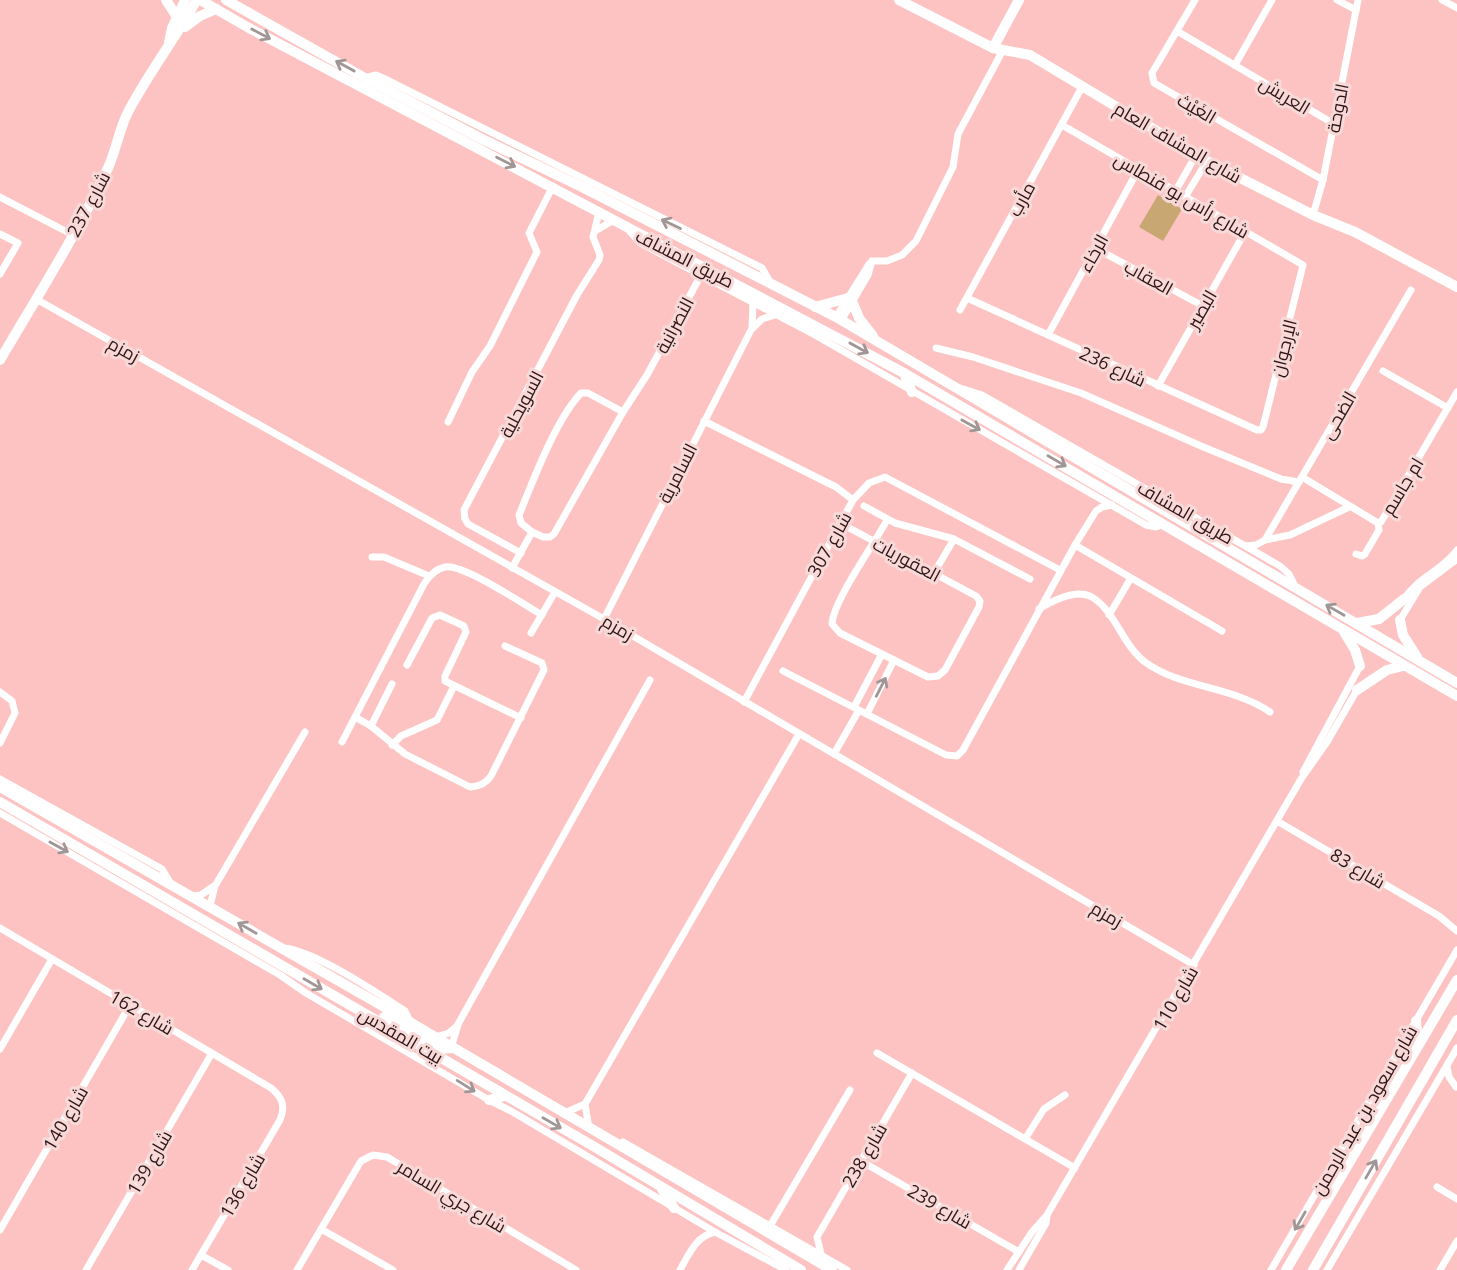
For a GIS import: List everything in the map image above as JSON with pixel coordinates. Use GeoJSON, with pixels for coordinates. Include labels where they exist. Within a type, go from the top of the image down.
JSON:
{"type":"FeatureCollection","features":[{"type":"Feature","properties":{"kind":"street"},"geometry":{"type":"LineString","coordinates":[[166,0],[177,17]]}},
{"type":"Feature","properties":{"kind":"street","name":"طريق المشاف"},"geometry":{"type":"LineString","coordinates":[[227,0],[365,78],[839,319],[1457,683]]}},
{"type":"Feature","properties":{"kind":"street","name":"شارع المشاف العام"},"geometry":{"type":"LineString","coordinates":[[899,0],[998,49],[1030,55],[1207,161],[1313,215],[1355,232],[1457,286]]}},
{"type":"Feature","properties":{"kind":"street"},"geometry":{"type":"LineString","coordinates":[[839,319],[872,261],[887,261],[902,256],[916,241],[953,167],[958,134],[1019,0]]}},
{"type":"Feature","properties":{"kind":"street","name":"الغَيْث"},"geometry":{"type":"LineString","coordinates":[[1195,0],[1152,73],[1154,83],[1323,180]]}},
{"type":"Feature","properties":{"kind":"street"},"geometry":{"type":"LineString","coordinates":[[1235,65],[1272,0]]}},
{"type":"Feature","properties":{"kind":"street"},"geometry":{"type":"LineString","coordinates":[[1336,0],[1356,10]]}},
{"type":"Feature","properties":{"kind":"street","name":"الدوحة"},"geometry":{"type":"LineString","coordinates":[[1313,215],[1323,180],[1358,0]]}},
{"type":"Feature","properties":{"kind":"street"},"geometry":{"type":"LineString","coordinates":[[1442,0],[1457,8]]}},
{"type":"Feature","properties":{"kind":"street","name":"شارع 237"},"geometry":{"type":"LineString","coordinates":[[168,45],[177,17],[194,1]]}},
{"type":"Feature","properties":{"kind":"street","name":"شارع 237"},"geometry":{"type":"LineString","coordinates":[[0,360],[73,235],[107,168],[127,114],[168,45],[179,32],[194,1]]}},
{"type":"Feature","properties":{"kind":"street","name":"طريق المشاف"},"geometry":{"type":"LineString","coordinates":[[194,1],[216,9],[904,373],[1457,696]]}},
{"type":"Feature","properties":{"kind":"street"},"geometry":{"type":"LineString","coordinates":[[179,32],[192,21],[216,9]]}},
{"type":"Feature","properties":{"kind":"street","name":"العريش"},"geometry":{"type":"LineString","coordinates":[[1177,31],[1334,124]]}},
{"type":"Feature","properties":{"kind":"street","name":"مأرب"},"geometry":{"type":"LineString","coordinates":[[960,310],[1082,87]]}},
{"type":"Feature","properties":{"kind":"street","name":"شارع رأس بو فنطاس"},"geometry":{"type":"LineString","coordinates":[[1062,125],[1303,265]]}},
{"type":"Feature","properties":{"kind":"street"},"geometry":{"type":"LineString","coordinates":[[1175,191],[1196,155]]}},
{"type":"Feature","properties":{"kind":"street"},"geometry":{"type":"LineString","coordinates":[[1185,197],[1207,161]]}},
{"type":"Feature","properties":{"kind":"street","name":"الرخاء"},"geometry":{"type":"LineString","coordinates":[[1048,335],[1138,170]]}},
{"type":"Feature","properties":{"kind":"street"},"geometry":{"type":"LineString","coordinates":[[448,422],[537,252],[529,233],[553,186]]}},
{"type":"Feature","properties":{"kind":"street"},"geometry":{"type":"LineString","coordinates":[[0,197],[73,235]]}},
{"type":"Feature","properties":{"kind":"street","name":"السويحلية"},"geometry":{"type":"LineString","coordinates":[[520,553],[468,524],[464,510],[577,295],[598,263],[600,255],[594,239],[599,212]]}},
{"type":"Feature","properties":{"kind":"street"},"geometry":{"type":"LineString","coordinates":[[595,231],[614,220]]}},
{"type":"Feature","properties":{"kind":"street","name":"طريق المشاف"},"geometry":{"type":"LineString","coordinates":[[626,227],[639,243],[815,335],[1146,526],[1164,524]]}},
{"type":"Feature","properties":{"kind":"street","name":"البصير"},"geometry":{"type":"LineString","coordinates":[[1158,386],[1245,232]]}},
{"type":"Feature","properties":{"kind":"street"},"geometry":{"type":"LineString","coordinates":[[0,234],[18,243],[0,274]]}},
{"type":"Feature","properties":{"kind":"street","name":"العقاب"},"geometry":{"type":"LineString","coordinates":[[1095,248],[1203,306]]}},
{"type":"Feature","properties":{"kind":"street","name":"الإرجوان"},"geometry":{"type":"LineString","coordinates":[[1261,430],[1303,265]]}},
{"type":"Feature","properties":{"kind":"street","name":"النصرانية"},"geometry":{"type":"LineString","coordinates":[[532,533],[543,537],[554,534],[647,375],[701,275]]}},
{"type":"Feature","properties":{"kind":"street","name":"الضحى"},"geometry":{"type":"LineString","coordinates":[[1265,540],[1411,290]]}},
{"type":"Feature","properties":{"kind":"street","name":"شارع 236"},"geometry":{"type":"LineString","coordinates":[[967,298],[1261,430]]}},
{"type":"Feature","properties":{"kind":"street","name":"زمزم"},"geometry":{"type":"LineString","coordinates":[[36,299],[604,619],[1194,965]]}},
{"type":"Feature","properties":{"kind":"street"},"geometry":{"type":"LineString","coordinates":[[814,307],[850,299]]}},
{"type":"Feature","properties":{"kind":"street"},"geometry":{"type":"LineString","coordinates":[[850,299],[859,318],[878,342]]}},
{"type":"Feature","properties":{"kind":"street","name":"السامرية"},"geometry":{"type":"LineString","coordinates":[[604,619],[752,328],[753,303]]}},
{"type":"Feature","properties":{"kind":"street"},"geometry":{"type":"LineString","coordinates":[[752,328],[762,319],[775,315]]}},
{"type":"Feature","properties":{"kind":"street","name":"ام جاسم"},"geometry":{"type":"LineString","coordinates":[[936,348],[973,357],[1081,393],[1281,479],[1300,480],[1378,523],[1457,392]]}},
{"type":"Feature","properties":{"kind":"street"},"geometry":{"type":"LineString","coordinates":[[1384,371],[1448,408]]}},
{"type":"Feature","properties":{"kind":"street"},"geometry":{"type":"LineString","coordinates":[[904,373],[912,392]]}},
{"type":"Feature","properties":{"kind":"street","name":"طريق المشاف"},"geometry":{"type":"LineString","coordinates":[[955,388],[982,394],[1246,546],[1289,574],[1296,588]]}},
{"type":"Feature","properties":{"kind":"street"},"geometry":{"type":"LineString","coordinates":[[512,568],[532,533],[521,523],[519,515],[549,446],[574,400],[580,393],[588,393],[624,412]]}},
{"type":"Feature","properties":{"kind":"street","name":"شارع 307"},"geometry":{"type":"LineString","coordinates":[[704,421],[842,490],[853,500],[744,702]]}},
{"type":"Feature","properties":{"kind":"street"},"geometry":{"type":"LineString","coordinates":[[853,500],[869,483],[885,477],[1060,570]]}},
{"type":"Feature","properties":{"kind":"street"},"geometry":{"type":"LineString","coordinates":[[1090,492],[1096,511]]}},
{"type":"Feature","properties":{"kind":"street"},"geometry":{"type":"LineString","coordinates":[[783,671],[954,757],[963,750],[1038,609],[1096,511],[1112,505]]}},
{"type":"Feature","properties":{"kind":"street"},"geometry":{"type":"LineString","coordinates":[[864,506],[887,520],[954,539],[1030,579]]}},
{"type":"Feature","properties":{"kind":"street"},"geometry":{"type":"LineString","coordinates":[[1246,546],[1290,535],[1349,507]]}},
{"type":"Feature","properties":{"kind":"street"},"geometry":{"type":"LineString","coordinates":[[867,714],[894,660],[840,633],[832,624],[836,610],[887,520]]}},
{"type":"Feature","properties":{"kind":"street","name":"العقوريات"},"geometry":{"type":"LineString","coordinates":[[840,523],[978,598],[979,607],[942,674],[929,677],[894,660]]}},
{"type":"Feature","properties":{"kind":"street"},"geometry":{"type":"LineString","coordinates":[[1356,554],[1365,554],[1379,530],[1378,523]]}},
{"type":"Feature","properties":{"kind":"street"},"geometry":{"type":"LineString","coordinates":[[1207,536],[1229,537]]}},
{"type":"Feature","properties":{"kind":"street"},"geometry":{"type":"LineString","coordinates":[[934,573],[954,539]]}},
{"type":"Feature","properties":{"kind":"street"},"geometry":{"type":"LineString","coordinates":[[1265,540],[1269,560]]}},
{"type":"Feature","properties":{"kind":"street"},"geometry":{"type":"LineString","coordinates":[[1075,545],[1222,631]]}},
{"type":"Feature","properties":{"kind":"street"},"geometry":{"type":"LineString","coordinates":[[1357,623],[1379,619],[1404,599],[1412,586],[1448,561],[1457,550]]}},
{"type":"Feature","properties":{"kind":"street"},"geometry":{"type":"LineString","coordinates":[[372,557],[384,557],[429,576]]}},
{"type":"Feature","properties":{"kind":"street"},"geometry":{"type":"LineString","coordinates":[[1422,663],[1406,640],[1400,620],[1420,587],[1457,559]]}},
{"type":"Feature","properties":{"kind":"street"},"geometry":{"type":"LineString","coordinates":[[342,742],[429,576],[444,567],[461,569],[542,615]]}},
{"type":"Feature","properties":{"kind":"street"},"geometry":{"type":"LineString","coordinates":[[1109,615],[1131,578]]}},
{"type":"Feature","properties":{"kind":"street"},"geometry":{"type":"LineString","coordinates":[[531,633],[555,592]]}},
{"type":"Feature","properties":{"kind":"street"},"geometry":{"type":"LineString","coordinates":[[1038,609],[1058,599],[1084,594],[1097,601],[1131,648],[1150,666],[1241,697],[1269,712]]}},
{"type":"Feature","properties":{"kind":"street"},"geometry":{"type":"LineString","coordinates":[[407,666],[432,618],[440,615],[466,629],[444,678],[447,682],[521,718]]}},
{"type":"Feature","properties":{"kind":"street"},"geometry":{"type":"LineString","coordinates":[[1342,629],[1355,650],[1360,666]]}},
{"type":"Feature","properties":{"kind":"street"},"geometry":{"type":"LineString","coordinates":[[355,717],[371,726],[405,754],[470,787],[478,786],[491,776],[543,673],[542,663],[505,646]]}},
{"type":"Feature","properties":{"kind":"street"},"geometry":{"type":"LineString","coordinates":[[834,754],[882,654]]}},
{"type":"Feature","properties":{"kind":"street","name":"شارع 110"},"geometry":{"type":"LineString","coordinates":[[1301,779],[1308,759],[1360,666]]}},
{"type":"Feature","properties":{"kind":"street"},"geometry":{"type":"LineString","coordinates":[[1356,690],[1387,670],[1403,666]]}},
{"type":"Feature","properties":{"kind":"street"},"geometry":{"type":"LineString","coordinates":[[434,1037],[449,1033],[459,1021],[650,680]]}},
{"type":"Feature","properties":{"kind":"street"},"geometry":{"type":"LineString","coordinates":[[371,726],[392,684]]}},
{"type":"Feature","properties":{"kind":"street"},"geometry":{"type":"LineString","coordinates":[[392,745],[401,736],[437,720],[454,686]]}},
{"type":"Feature","properties":{"kind":"street","name":"شارع 110"},"geometry":{"type":"LineString","coordinates":[[1007,1270],[1047,1215],[1301,779],[1327,743],[1356,690]]}},
{"type":"Feature","properties":{"kind":"street"},"geometry":{"type":"LineString","coordinates":[[0,692],[12,701],[15,713],[0,743]]}},
{"type":"Feature","properties":{"kind":"street"},"geometry":{"type":"LineString","coordinates":[[116,869],[145,879],[193,907],[209,906],[215,886],[305,732]]}},
{"type":"Feature","properties":{"kind":"street"},"geometry":{"type":"LineString","coordinates":[[569,1111],[585,1104],[799,734]]}},
{"type":"Feature","properties":{"kind":"street","name":"بيت المقدس"},"geometry":{"type":"LineString","coordinates":[[0,779],[162,869],[172,884]]}},
{"type":"Feature","properties":{"kind":"street","name":"بيت المقدس"},"geometry":{"type":"LineString","coordinates":[[0,788],[193,896],[500,1077],[847,1270]]}},
{"type":"Feature","properties":{"kind":"street","name":"بيت المقدس"},"geometry":{"type":"LineString","coordinates":[[0,802],[801,1270]]}},
{"type":"Feature","properties":{"kind":"street","name":"بيت المقدس"},"geometry":{"type":"LineString","coordinates":[[0,813],[715,1232],[786,1270]]}},
{"type":"Feature","properties":{"kind":"street","name":"شارع 83"},"geometry":{"type":"LineString","coordinates":[[1277,821],[1439,916],[1457,923]]}},
{"type":"Feature","properties":{"kind":"street"},"geometry":{"type":"LineString","coordinates":[[193,896],[201,895],[215,886]]}},
{"type":"Feature","properties":{"kind":"street","name":"شارع 83"},"geometry":{"type":"LineString","coordinates":[[1439,916],[1457,931]]}},
{"type":"Feature","properties":{"kind":"street","name":"شارع 162"},"geometry":{"type":"LineString","coordinates":[[0,928],[271,1088],[281,1098]]}},
{"type":"Feature","properties":{"kind":"street","name":"شارع سعود بن عبد الرحمن"},"geometry":{"type":"LineString","coordinates":[[1271,1270],[1457,950]]}},
{"type":"Feature","properties":{"kind":"street"},"geometry":{"type":"LineString","coordinates":[[0,1049],[52,959]]}},
{"type":"Feature","properties":{"kind":"street","name":"شارع سعود بن عبد الرحمن"},"geometry":{"type":"LineString","coordinates":[[1286,1270],[1457,979]]}},
{"type":"Feature","properties":{"kind":"street","name":"شارع 140"},"geometry":{"type":"LineString","coordinates":[[0,1230],[130,1005]]}},
{"type":"Feature","properties":{"kind":"street"},"geometry":{"type":"LineString","coordinates":[[351,1005],[387,1019],[440,1049],[451,1048],[459,1021]]}},
{"type":"Feature","properties":{"kind":"street","name":"شارع سعود بن عبد الرحمن"},"geometry":{"type":"LineString","coordinates":[[1312,1270],[1457,1020]]}},
{"type":"Feature","properties":{"kind":"street"},"geometry":{"type":"LineString","coordinates":[[1416,1021],[1418,1047]]}},
{"type":"Feature","properties":{"kind":"street"},"geometry":{"type":"LineString","coordinates":[[1327,1270],[1457,1048]]}},
{"type":"Feature","properties":{"kind":"street"},"geometry":{"type":"LineString","coordinates":[[426,1049],[430,1064]]}},
{"type":"Feature","properties":{"kind":"street","name":"شارع 139"},"geometry":{"type":"LineString","coordinates":[[86,1270],[212,1053]]}},
{"type":"Feature","properties":{"kind":"street"},"geometry":{"type":"LineString","coordinates":[[877,1053],[1075,1168]]}},
{"type":"Feature","properties":{"kind":"street"},"geometry":{"type":"LineString","coordinates":[[1448,1064],[1449,1077],[1457,1087]]}},
{"type":"Feature","properties":{"kind":"street","name":"شارع 238"},"geometry":{"type":"LineString","coordinates":[[817,1237],[912,1073]]}},
{"type":"Feature","properties":{"kind":"street","name":"بيت المقدس"},"geometry":{"type":"LineString","coordinates":[[500,1077],[515,1080],[588,1122],[613,1140],[832,1270]]}},
{"type":"Feature","properties":{"kind":"street"},"geometry":{"type":"LineString","coordinates":[[1432,1090],[1444,1085],[1457,1087]]}},
{"type":"Feature","properties":{"kind":"street"},"geometry":{"type":"LineString","coordinates":[[770,1226],[850,1090]]}},
{"type":"Feature","properties":{"kind":"street"},"geometry":{"type":"LineString","coordinates":[[1025,1139],[1044,1109],[1065,1094]]}},
{"type":"Feature","properties":{"kind":"street"},"geometry":{"type":"LineString","coordinates":[[489,1100],[505,1096]]}},
{"type":"Feature","properties":{"kind":"street","name":"شارع 136"},"geometry":{"type":"LineString","coordinates":[[192,1270],[280,1120],[284,1109],[281,1098]]}},
{"type":"Feature","properties":{"kind":"street"},"geometry":{"type":"LineString","coordinates":[[585,1104],[588,1122]]}},
{"type":"Feature","properties":{"kind":"street","name":"شارع جري السامر"},"geometry":{"type":"LineString","coordinates":[[298,1270],[361,1161],[373,1155],[381,1155],[573,1269]]}},
{"type":"Feature","properties":{"kind":"street","name":"شارع 239"},"geometry":{"type":"LineString","coordinates":[[862,1160],[1019,1252]]}},
{"type":"Feature","properties":{"kind":"street"},"geometry":{"type":"LineString","coordinates":[[660,1186],[674,1208]]}},
{"type":"Feature","properties":{"kind":"street"},"geometry":{"type":"LineString","coordinates":[[1437,1187],[1457,1199]]}},
{"type":"Feature","properties":{"kind":"street","name":"شارع 110"},"geometry":{"type":"LineString","coordinates":[[1019,1270],[1046,1223],[1047,1215]]}},
{"type":"Feature","properties":{"kind":"street"},"geometry":{"type":"LineString","coordinates":[[695,1220],[698,1240]]}},
{"type":"Feature","properties":{"kind":"street"},"geometry":{"type":"LineString","coordinates":[[321,1229],[393,1270]]}},
{"type":"Feature","properties":{"kind":"street"},"geometry":{"type":"LineString","coordinates":[[680,1270],[698,1240],[705,1234],[715,1232]]}},
{"type":"Feature","properties":{"kind":"street"},"geometry":{"type":"LineString","coordinates":[[798,1242],[817,1237],[821,1255]]}},
{"type":"Feature","properties":{"kind":"street"},"geometry":{"type":"LineString","coordinates":[[1440,1270],[1457,1241]]}},
{"type":"Feature","properties":{"kind":"street"},"geometry":{"type":"LineString","coordinates":[[201,1255],[228,1270]]}},
{"type":"Feature","properties":{"kind":"shaded area"},"geometry":{"type":"Polygon","coordinates":[[[1158,195],[1182,209],[1163,241],[1139,227],[1158,195]]]}}]}
